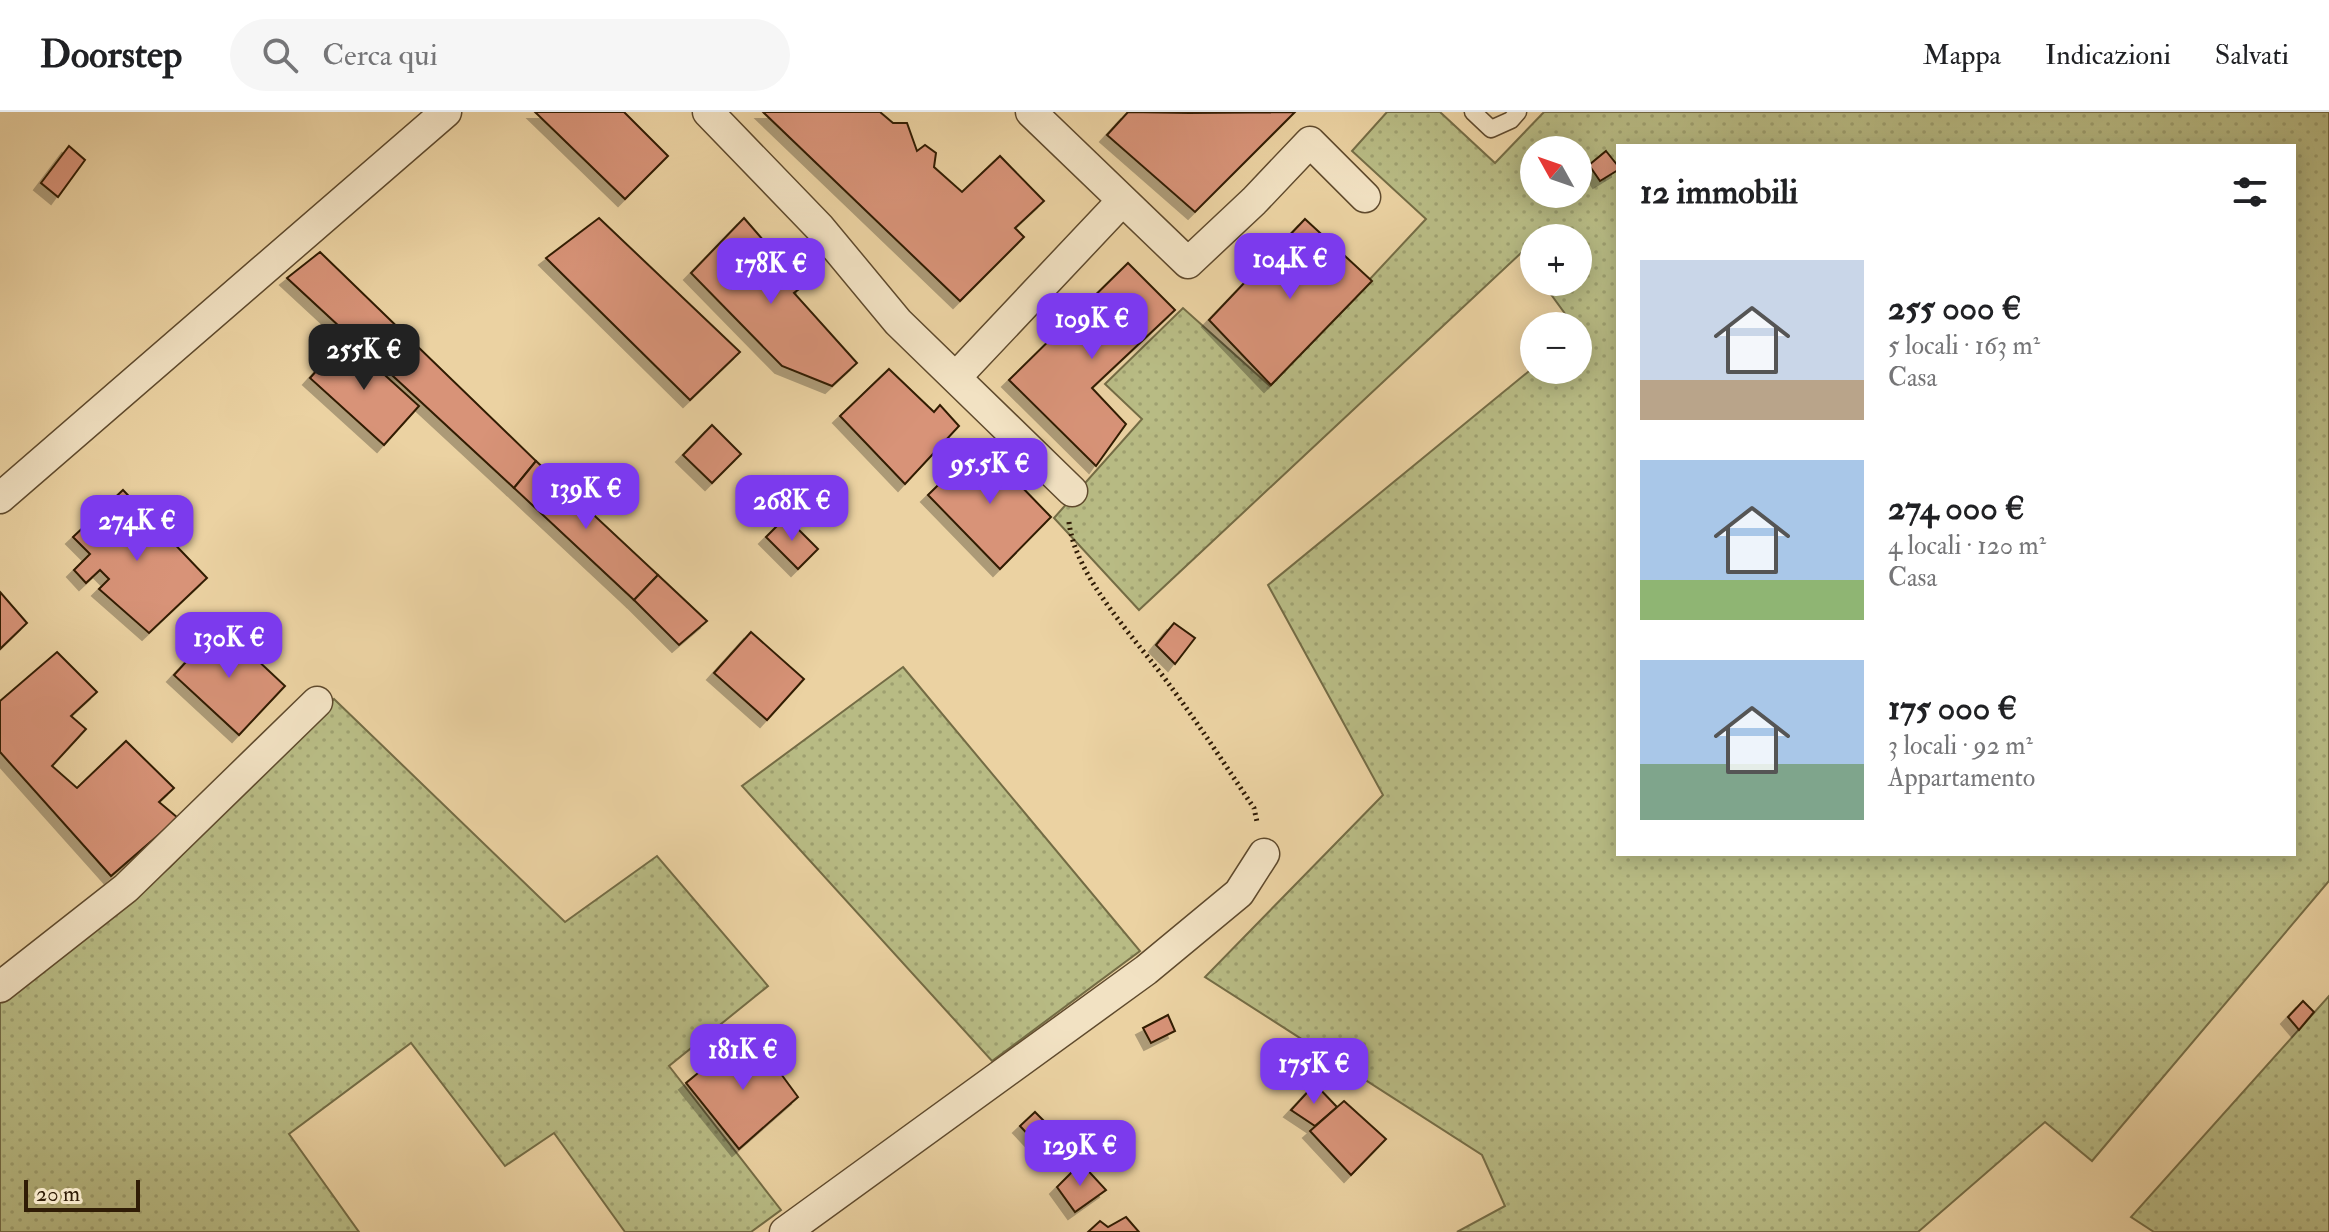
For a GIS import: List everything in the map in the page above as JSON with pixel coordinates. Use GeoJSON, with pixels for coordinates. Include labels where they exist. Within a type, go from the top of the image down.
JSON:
{"type":"FeatureCollection","features":[{"type":"Feature","properties":{"kind":"street"},"geometry":{"type":"LineString","coordinates":[[0,498],[446,112]]}},
{"type":"Feature","properties":{"kind":"street"},"geometry":{"type":"LineString","coordinates":[[708,112],[820,228],[898,322],[1072,491]]}},
{"type":"Feature","properties":{"kind":"street"},"geometry":{"type":"LineString","coordinates":[[1031,112],[1188,263],[1254,201],[1310,142],[1365,197]]}},
{"type":"Feature","properties":{"kind":"street"},"geometry":{"type":"LineString","coordinates":[[956,377],[1122,201]]}},
{"type":"Feature","properties":{"kind":"street"},"geometry":{"type":"LineString","coordinates":[[0,987],[126,888],[317,702]]}},
{"type":"Feature","properties":{"kind":"street"},"geometry":{"type":"LineString","coordinates":[[785,1232],[1146,970],[1239,893],[1264,854]]}},
{"type":"Feature","properties":{"kind":"lane"},"geometry":{"type":"LineString","coordinates":[[1473,112],[1491,129],[1511,120],[1518,112]]}},
{"type":"Feature","properties":{"kind":"path"},"geometry":{"type":"LineString","coordinates":[[1072,491],[1068,519],[1071,539],[1087,575],[1173,689],[1254,808],[1264,854]]}},
{"type":"Feature","properties":{"kind":"green space"},"geometry":{"type":"Polygon","coordinates":[[[1387,112],[1440,112],[1495,163],[1520,137],[1520,208],[1592,208],[1592,136],[1521,136],[1544,112],[2329,112],[2329,881],[2092,1161],[2045,1122],[1918,1232],[1457,1232],[1505,1206],[1482,1155],[1205,977],[1383,795],[1268,585],[1520,378],[1520,384],[1592,384],[1592,312],[1564,312],[1552,296],[1592,296],[1592,224],[1520,224],[1520,254],[1139,610],[1054,518],[1142,419],[1105,384],[1183,308],[1270,386],[1426,219],[1352,151],[1387,112]]]}},
{"type":"Feature","properties":{"kind":"green space"},"geometry":{"type":"Polygon","coordinates":[[[903,667],[1140,951],[992,1061],[742,786],[903,667]]]}},
{"type":"Feature","properties":{"kind":"green space"},"geometry":{"type":"Polygon","coordinates":[[[334,699],[565,922],[657,856],[768,986],[669,1066],[781,1210],[751,1232],[625,1232],[554,1133],[505,1166],[411,1043],[289,1134],[359,1232],[0,1232],[0,999],[170,867],[334,699]]]}},
{"type":"Feature","properties":{"kind":"green space"},"geometry":{"type":"Polygon","coordinates":[[[2329,996],[2329,1232],[2154,1232],[2131,1217],[2329,996]]]}},
{"type":"Feature","properties":{"kind":"building"},"geometry":{"type":"Polygon","coordinates":[[[535,112],[624,112],[668,156],[625,199],[535,112]]]}},
{"type":"Feature","properties":{"kind":"building"},"geometry":{"type":"Polygon","coordinates":[[[763,112],[880,112],[893,123],[907,123],[917,151],[925,145],[936,153],[934,167],[962,192],[1000,156],[1044,201],[1015,228],[1024,237],[960,301],[763,112]]]}},
{"type":"Feature","properties":{"kind":"building"},"geometry":{"type":"Polygon","coordinates":[[[1128,112],[1295,112],[1195,212],[1107,135],[1128,112]]]}},
{"type":"Feature","properties":{"kind":"building"},"geometry":{"type":"Polygon","coordinates":[[[69,146],[85,160],[58,197],[41,183],[69,146]]]}},
{"type":"Feature","properties":{"kind":"building"},"geometry":{"type":"Polygon","coordinates":[[[1606,151],[1616,164],[1616,171],[1600,181],[1592,169],[1592,163],[1606,151]]]}},
{"type":"Feature","properties":{"kind":"building"},"geometry":{"type":"Polygon","coordinates":[[[599,218],[740,352],[690,400],[546,258],[599,218]]]}},
{"type":"Feature","properties":{"kind":"building"},"geometry":{"type":"Polygon","coordinates":[[[744,218],[803,286],[794,293],[857,363],[832,386],[782,366],[691,273],[744,218]]]}},
{"type":"Feature","properties":{"kind":"building"},"geometry":{"type":"Polygon","coordinates":[[[1305,219],[1372,281],[1271,385],[1209,320],[1305,219]]]}},
{"type":"Feature","properties":{"kind":"building"},"geometry":{"type":"Polygon","coordinates":[[[320,252],[536,461],[514,488],[287,278],[320,252]]]}},
{"type":"Feature","properties":{"kind":"building"},"geometry":{"type":"Polygon","coordinates":[[[1128,263],[1175,310],[1092,388],[1126,424],[1096,466],[1009,380],[1128,263]]]}},
{"type":"Feature","properties":{"kind":"building"},"geometry":{"type":"Polygon","coordinates":[[[345,339],[419,406],[384,445],[310,378],[345,339]]]}},
{"type":"Feature","properties":{"kind":"building"},"geometry":{"type":"Polygon","coordinates":[[[889,369],[934,412],[940,405],[959,426],[905,484],[840,416],[889,369]]]}},
{"type":"Feature","properties":{"kind":"building"},"geometry":{"type":"Polygon","coordinates":[[[712,425],[741,454],[712,483],[683,455],[712,425]]]}},
{"type":"Feature","properties":{"kind":"building"},"geometry":{"type":"Polygon","coordinates":[[[980,444],[1051,517],[1000,569],[928,495],[980,444]]]}},
{"type":"Feature","properties":{"kind":"building"},"geometry":{"type":"Polygon","coordinates":[[[536,461],[658,575],[634,600],[514,488],[536,461]]]}},
{"type":"Feature","properties":{"kind":"building"},"geometry":{"type":"Polygon","coordinates":[[[123,490],[207,578],[149,633],[99,589],[109,579],[100,570],[86,583],[74,570],[90,554],[73,537],[123,490]]]}},
{"type":"Feature","properties":{"kind":"building"},"geometry":{"type":"Polygon","coordinates":[[[786,517],[818,549],[798,569],[766,537],[786,517]]]}},
{"type":"Feature","properties":{"kind":"building"},"geometry":{"type":"Polygon","coordinates":[[[658,575],[707,621],[679,645],[634,600],[658,575]]]}},
{"type":"Feature","properties":{"kind":"building"},"geometry":{"type":"Polygon","coordinates":[[[0,592],[27,623],[0,649],[0,592]]]}},
{"type":"Feature","properties":{"kind":"building"},"geometry":{"type":"Polygon","coordinates":[[[1174,623],[1195,638],[1175,664],[1156,645],[1174,623]]]}},
{"type":"Feature","properties":{"kind":"building"},"geometry":{"type":"Polygon","coordinates":[[[220,625],[285,686],[239,735],[174,675],[220,625]]]}},
{"type":"Feature","properties":{"kind":"building"},"geometry":{"type":"Polygon","coordinates":[[[751,632],[804,679],[767,720],[714,673],[751,632]]]}},
{"type":"Feature","properties":{"kind":"building"},"geometry":{"type":"Polygon","coordinates":[[[57,652],[97,692],[71,716],[86,729],[52,766],[77,788],[126,741],[174,788],[159,802],[178,818],[111,876],[0,752],[0,701],[57,652]]]}},
{"type":"Feature","properties":{"kind":"building"},"geometry":{"type":"Polygon","coordinates":[[[2303,1001],[2314,1012],[2299,1030],[2288,1017],[2303,1001]]]}},
{"type":"Feature","properties":{"kind":"building"},"geometry":{"type":"Polygon","coordinates":[[[1168,1015],[1175,1031],[1151,1043],[1143,1028],[1168,1015]]]}},
{"type":"Feature","properties":{"kind":"building"},"geometry":{"type":"Polygon","coordinates":[[[756,1040],[798,1097],[739,1149],[686,1083],[721,1054],[728,1061],[756,1040]]]}},
{"type":"Feature","properties":{"kind":"building"},"geometry":{"type":"Polygon","coordinates":[[[1315,1084],[1337,1107],[1315,1126],[1291,1110],[1315,1084]]]}},
{"type":"Feature","properties":{"kind":"building"},"geometry":{"type":"Polygon","coordinates":[[[1344,1101],[1386,1139],[1351,1175],[1310,1131],[1344,1101]]]}},
{"type":"Feature","properties":{"kind":"building"},"geometry":{"type":"Polygon","coordinates":[[[1035,1112],[1052,1129],[1036,1143],[1020,1126],[1035,1112]]]}},
{"type":"Feature","properties":{"kind":"building"},"geometry":{"type":"Polygon","coordinates":[[[1081,1163],[1106,1190],[1075,1212],[1057,1187],[1081,1163]]]}},
{"type":"Feature","properties":{"kind":"building"},"geometry":{"type":"Polygon","coordinates":[[[1126,1217],[1139,1232],[1088,1232],[1100,1221],[1108,1227],[1126,1217]]]}}]}
